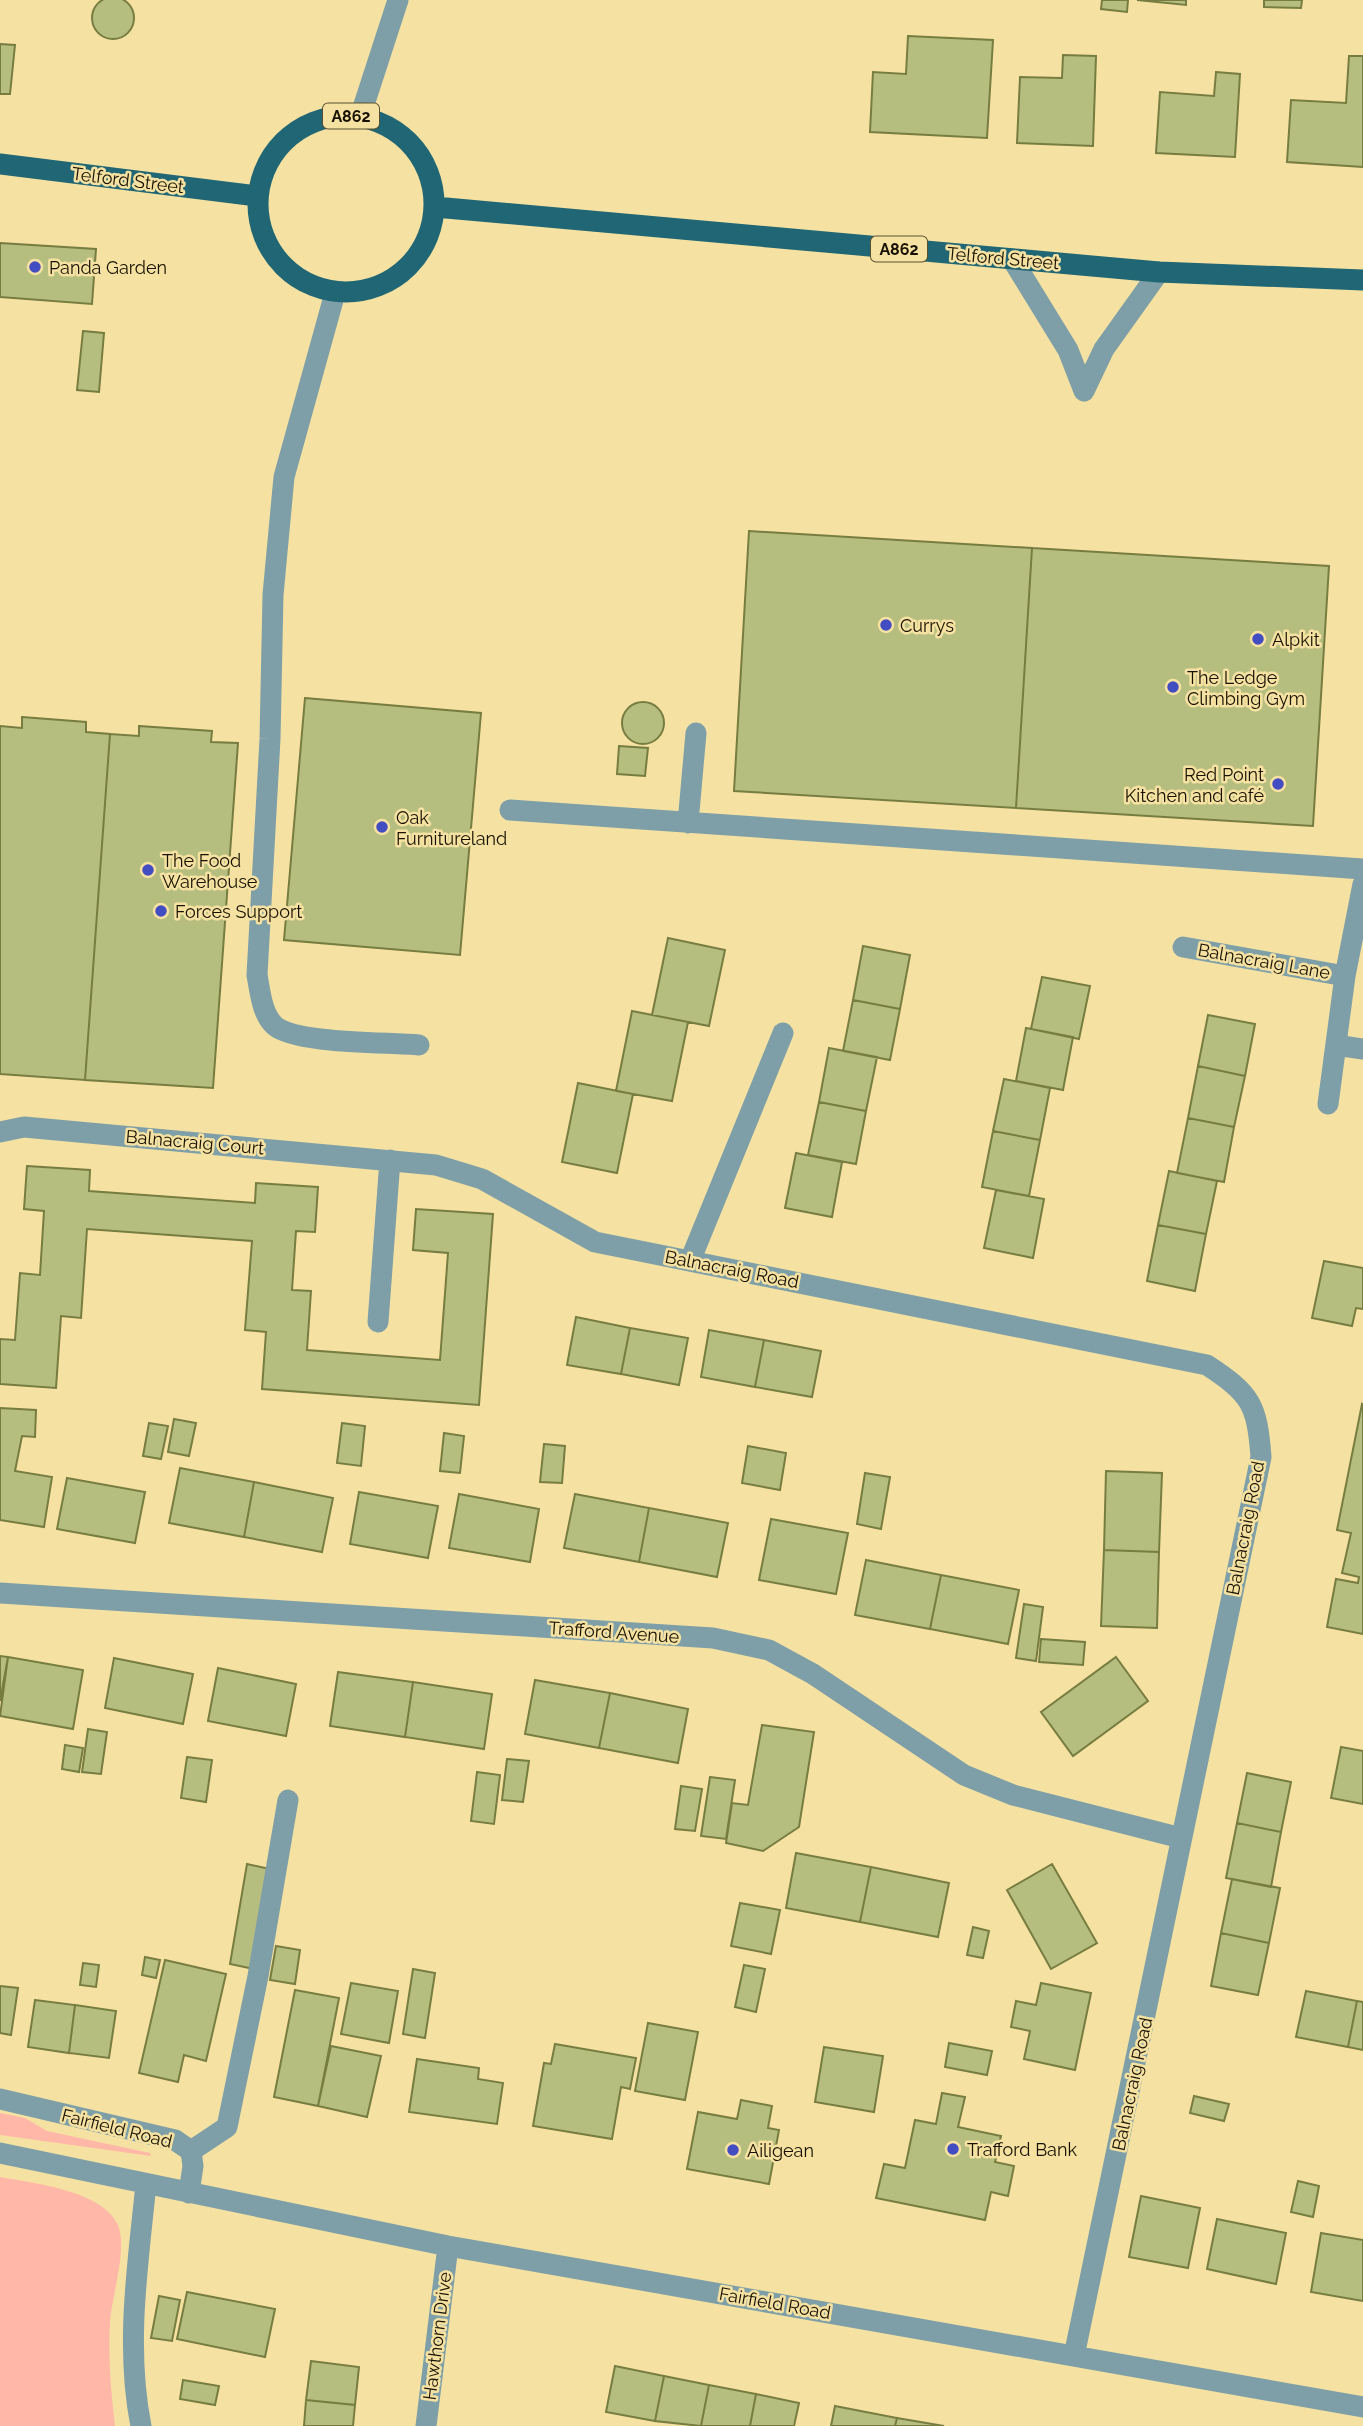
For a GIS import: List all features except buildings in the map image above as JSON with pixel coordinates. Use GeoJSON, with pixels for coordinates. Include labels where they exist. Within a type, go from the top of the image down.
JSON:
{"type":"FeatureCollection","features":[{"type":"Feature","properties":{"kind":"main road","name":"A862"},"geometry":{"type":"LineString","coordinates":[[338,116],[360,117],[389,127],[413,146],[429,173],[435,207],[429,237],[413,264],[388,283],[359,292],[335,293],[306,284],[281,266],[264,240],[257,196],[265,166],[283,142],[308,124],[338,116]]}},
{"type":"Feature","properties":{"kind":"main road","name":"Telford Street"},"geometry":{"type":"LineString","coordinates":[[0,164],[257,196]]}},
{"type":"Feature","properties":{"kind":"main road","name":"Telford Street"},"geometry":{"type":"LineString","coordinates":[[435,207],[1159,272],[1363,280]]}},
{"type":"Feature","properties":{"kind":"street"},"geometry":{"type":"LineString","coordinates":[[360,117],[398,0]]}},
{"type":"Feature","properties":{"kind":"street"},"geometry":{"type":"LineString","coordinates":[[1012,259],[1068,350],[1084,391],[1104,349],[1159,272]]}},
{"type":"Feature","properties":{"kind":"street"},"geometry":{"type":"LineString","coordinates":[[335,293],[284,477],[273,595],[270,739],[257,975],[262,1003],[273,1025],[294,1036],[419,1045]]}},
{"type":"Feature","properties":{"kind":"street"},"geometry":{"type":"LineString","coordinates":[[688,822],[696,733]]}},
{"type":"Feature","properties":{"kind":"street"},"geometry":{"type":"LineString","coordinates":[[510,810],[1363,869]]}},
{"type":"Feature","properties":{"kind":"street","name":"Balnacraig Lane"},"geometry":{"type":"LineString","coordinates":[[1328,1104],[1345,976],[1363,884]]}},
{"type":"Feature","properties":{"kind":"street","name":"Balnacraig Lane"},"geometry":{"type":"LineString","coordinates":[[1183,947],[1345,976]]}},
{"type":"Feature","properties":{"kind":"street"},"geometry":{"type":"LineString","coordinates":[[690,1261],[783,1032]]}},
{"type":"Feature","properties":{"kind":"street"},"geometry":{"type":"LineString","coordinates":[[1336,1045],[1363,1049]]}},
{"type":"Feature","properties":{"kind":"street","name":"Balnacraig Court"},"geometry":{"type":"LineString","coordinates":[[0,1132],[23,1127],[436,1166],[482,1179],[529,1205]]}},
{"type":"Feature","properties":{"kind":"street"},"geometry":{"type":"LineString","coordinates":[[379,1322],[390,1160]]}},
{"type":"Feature","properties":{"kind":"street","name":"Balnacraig Road"},"geometry":{"type":"LineString","coordinates":[[529,1205],[595,1242],[1207,1365],[1240,1387],[1258,1421],[1261,1457],[1074,2356]]}},
{"type":"Feature","properties":{"kind":"street","name":"Trafford Avenue"},"geometry":{"type":"LineString","coordinates":[[0,1593],[713,1638],[769,1650],[813,1674],[964,1776],[1013,1795],[1181,1838]]}},
{"type":"Feature","properties":{"kind":"street"},"geometry":{"type":"LineString","coordinates":[[191,2151],[227,2126],[258,1976],[288,1800]]}},
{"type":"Feature","properties":{"kind":"street","name":"Fairfield Road"},"geometry":{"type":"LineString","coordinates":[[0,2099],[175,2140],[191,2151],[193,2166],[189,2193]]}},
{"type":"Feature","properties":{"kind":"street","name":"Fairfield Road"},"geometry":{"type":"LineString","coordinates":[[0,2153],[448,2246],[1363,2407]]}},
{"type":"Feature","properties":{"kind":"street"},"geometry":{"type":"LineString","coordinates":[[141,2426],[133,2365],[135,2286],[146,2184]]}},
{"type":"Feature","properties":{"kind":"street","name":"Hawthorn Drive"},"geometry":{"type":"LineString","coordinates":[[426,2426],[448,2246]]}},
{"type":"Feature","properties":{"kind":"shaded area"},"geometry":{"type":"Polygon","coordinates":[[[0,2113],[25,2118],[47,2131],[150,2153],[151,2156],[0,2135],[0,2113]]]}},
{"type":"Feature","properties":{"kind":"shaded area"},"geometry":{"type":"Polygon","coordinates":[[[0,2177],[47,2185],[81,2196],[108,2212],[117,2223],[121,2245],[109,2337],[115,2426],[0,2426],[0,2177]]]}},
{"type":"Feature","properties":{"kind":"place","name":"Panda Garden"},"geometry":{"type":"Point","coordinates":[35,267]}},
{"type":"Feature","properties":{"kind":"place","name":"Currys"},"geometry":{"type":"Point","coordinates":[886,625]}},
{"type":"Feature","properties":{"kind":"place","name":"Alpkit"},"geometry":{"type":"Point","coordinates":[1258,639]}},
{"type":"Feature","properties":{"kind":"place","name":"The Ledge Climbing Gym"},"geometry":{"type":"Point","coordinates":[1173,687]}},
{"type":"Feature","properties":{"kind":"place","name":"Red Point Kitchen and café"},"geometry":{"type":"Point","coordinates":[1278,784]}},
{"type":"Feature","properties":{"kind":"place","name":"Oak Furnitureland"},"geometry":{"type":"Point","coordinates":[382,827]}},
{"type":"Feature","properties":{"kind":"place","name":"The Food Warehouse"},"geometry":{"type":"Point","coordinates":[148,870]}},
{"type":"Feature","properties":{"kind":"place","name":"Forces Support"},"geometry":{"type":"Point","coordinates":[161,911]}},
{"type":"Feature","properties":{"kind":"place","name":"Trafford Bank"},"geometry":{"type":"Point","coordinates":[953,2149]}},
{"type":"Feature","properties":{"kind":"place","name":"Ailigean"},"geometry":{"type":"Point","coordinates":[733,2150]}}]}
